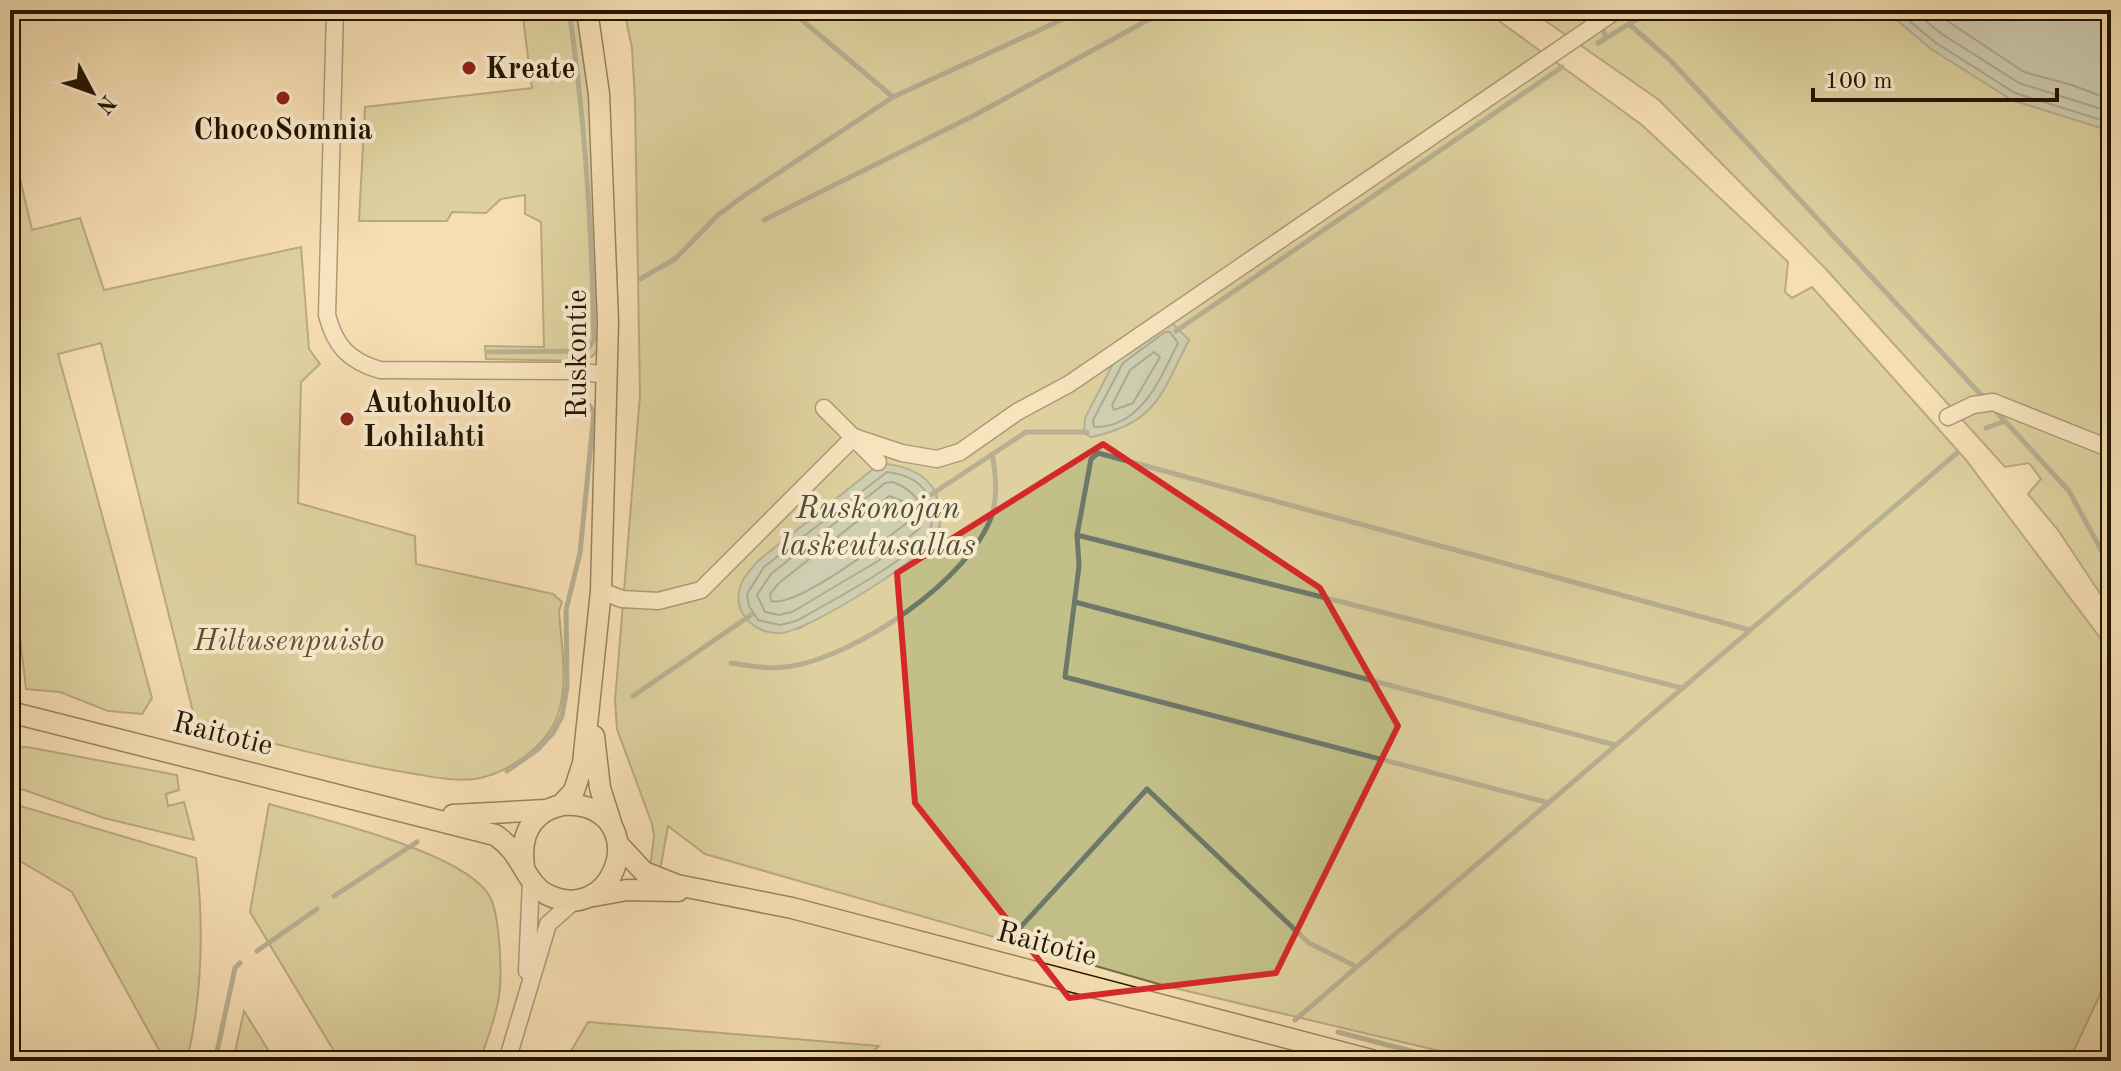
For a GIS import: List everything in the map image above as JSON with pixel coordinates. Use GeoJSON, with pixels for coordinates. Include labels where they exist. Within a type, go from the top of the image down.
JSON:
{"type":"FeatureCollection","features":[{"type":"Feature","properties":{"kind":"main road","name":"Ruskontie"},"geometry":{"type":"LineString","coordinates":[[554,807],[574,791],[583,763],[601,591],[608,322],[599,94],[587,10]]}},
{"type":"Feature","properties":{"kind":"main road","name":"Ruskontie"},"geometry":{"type":"LineString","coordinates":[[590,698],[600,788],[616,837]]}},
{"type":"Feature","properties":{"kind":"main road","name":"Raitotie"},"geometry":{"type":"LineString","coordinates":[[10,712],[495,835],[510,844],[527,873]]}},
{"type":"Feature","properties":{"kind":"main road","name":"Raitotie"},"geometry":{"type":"LineString","coordinates":[[421,815],[554,807]]}},
{"type":"Feature","properties":{"kind":"main road"},"geometry":{"type":"LineString","coordinates":[[554,807],[591,809],[616,837],[613,874],[604,888],[582,899],[550,896],[527,873],[522,850],[526,834],[554,807]]}},
{"type":"Feature","properties":{"kind":"main road","name":"Raitotie"},"geometry":{"type":"LineString","coordinates":[[616,837],[644,872],[702,891],[822,915],[1375,1061]]}},
{"type":"Feature","properties":{"kind":"main road","name":"Raitotie"},"geometry":{"type":"LineString","coordinates":[[582,899],[627,890],[702,891]]}},
{"type":"Feature","properties":{"kind":"street"},"geometry":{"type":"LineString","coordinates":[[335,10],[327,315],[333,338],[360,364],[380,370],[577,371],[607,375]]}},
{"type":"Feature","properties":{"kind":"street"},"geometry":{"type":"LineString","coordinates":[[854,437],[902,453],[937,459],[960,452],[1017,412],[1069,384],[1617,10]]}},
{"type":"Feature","properties":{"kind":"street"},"geometry":{"type":"LineString","coordinates":[[1948,417],[1973,405],[1993,402],[2111,449]]}},
{"type":"Feature","properties":{"kind":"street"},"geometry":{"type":"LineString","coordinates":[[824,408],[878,462]]}},
{"type":"Feature","properties":{"kind":"street"},"geometry":{"type":"LineString","coordinates":[[601,591],[622,599],[658,601],[701,590],[854,437]]}},
{"type":"Feature","properties":{"kind":"street"},"geometry":{"type":"LineString","coordinates":[[526,995],[527,873]]}},
{"type":"Feature","properties":{"kind":"street"},"geometry":{"type":"LineString","coordinates":[[507,1061],[548,924],[582,899]]}},
{"type":"Feature","properties":{"kind":"highlighted area"},"geometry":{"type":"Polygon","coordinates":[[[1103,444],[1320,588],[1398,726],[1276,973],[1069,998],[915,803],[897,573],[1103,444]]]}},
{"type":"Feature","properties":{"kind":"green space"},"geometry":{"type":"Polygon","coordinates":[[[522,10],[576,10],[590,106],[599,347],[593,356],[579,361],[486,359],[485,346],[544,347],[541,222],[525,214],[525,195],[501,199],[486,213],[452,212],[447,221],[359,221],[365,107],[532,88],[522,10]]]}},
{"type":"Feature","properties":{"kind":"green space"},"geometry":{"type":"Polygon","coordinates":[[[624,10],[1484,10],[1642,125],[1788,262],[1785,292],[1792,298],[1812,287],[1966,460],[2101,639],[2111,662],[2111,812],[2103,859],[2111,882],[2111,971],[2069,1061],[1482,1061],[1162,985],[705,854],[668,826],[660,871],[650,868],[654,836],[652,824],[617,729],[615,701],[640,395],[632,48],[624,10]],[[1189,340],[1084,433],[1091,437],[1113,431],[1143,414],[1163,391],[1189,340]],[[876,467],[758,561],[744,579],[798,629],[889,576],[938,534],[940,525],[936,491],[876,467]]]}},
{"type":"Feature","properties":{"kind":"green space"},"geometry":{"type":"Polygon","coordinates":[[[1530,10],[1885,10],[2012,100],[2111,131],[2111,610],[2058,530],[2028,494],[2041,479],[2029,463],[2005,467],[1825,268],[1659,100],[1530,10]]]}},
{"type":"Feature","properties":{"kind":"green space","name":"Hiltusenpuisto"},"geometry":{"type":"Polygon","coordinates":[[[10,136],[32,230],[80,218],[104,290],[301,247],[309,349],[320,364],[301,382],[298,503],[415,536],[416,564],[553,594],[562,602],[559,611],[563,662],[561,701],[553,725],[536,747],[513,764],[487,776],[450,779],[355,763],[196,724],[101,343],[58,354],[152,698],[142,714],[108,711],[60,692],[26,689],[10,551],[10,136]]]}},
{"type":"Feature","properties":{"kind":"green space"},"geometry":{"type":"Polygon","coordinates":[[[27,747],[177,775],[179,790],[166,794],[168,806],[184,802],[194,840],[104,818],[10,785],[10,748],[27,747]]]}},
{"type":"Feature","properties":{"kind":"green space"},"geometry":{"type":"Polygon","coordinates":[[[10,803],[196,858],[200,960],[196,1011],[187,1061],[157,1061],[159,1050],[72,892],[10,855],[10,803]]]}},
{"type":"Feature","properties":{"kind":"green space"},"geometry":{"type":"Polygon","coordinates":[[[269,804],[425,852],[478,882],[491,899],[494,909],[500,965],[498,1002],[480,1061],[340,1061],[250,912],[269,804]]]}},
{"type":"Feature","properties":{"kind":"green space"},"geometry":{"type":"Polygon","coordinates":[[[244,1011],[275,1061],[233,1061],[244,1011]]]}},
{"type":"Feature","properties":{"kind":"green space"},"geometry":{"type":"Polygon","coordinates":[[[588,1022],[879,1046],[862,1061],[565,1061],[588,1022]]]}},
{"type":"Feature","properties":{"kind":"water"},"geometry":{"type":"Polygon","coordinates":[[[1885,10],[2111,10],[2111,131],[2012,100],[1931,49],[1885,10]]]}},
{"type":"Feature","properties":{"kind":"water"},"geometry":{"type":"Polygon","coordinates":[[[1168,319],[1189,340],[1154,404],[1130,424],[1091,437],[1084,433],[1085,418],[1116,358],[1168,319]]]}},
{"type":"Feature","properties":{"kind":"water","name":"Ruskonojan laskeutusallas"},"geometry":{"type":"Polygon","coordinates":[[[886,464],[918,474],[935,492],[939,514],[936,536],[888,577],[815,620],[781,633],[764,631],[750,622],[741,609],[739,592],[744,579],[758,561],[876,467],[886,464]]]}},
{"type":"Feature","properties":{"kind":"waterway"},"geometry":{"type":"LineString","coordinates":[[569,10],[587,175],[592,257],[594,340],[583,354]]}},
{"type":"Feature","properties":{"kind":"waterway"},"geometry":{"type":"LineString","coordinates":[[790,10],[893,97]]}},
{"type":"Feature","properties":{"kind":"waterway"},"geometry":{"type":"LineString","coordinates":[[640,279],[675,259],[718,215],[745,195],[893,97],[1083,10]]}},
{"type":"Feature","properties":{"kind":"waterway"},"geometry":{"type":"LineString","coordinates":[[764,220],[973,116],[1166,10]]}},
{"type":"Feature","properties":{"kind":"waterway"},"geometry":{"type":"LineString","coordinates":[[1596,10],[1606,37]]}},
{"type":"Feature","properties":{"kind":"waterway"},"geometry":{"type":"LineString","coordinates":[[1598,43],[1652,10]]}},
{"type":"Feature","properties":{"kind":"waterway"},"geometry":{"type":"LineString","coordinates":[[1630,25],[1670,60],[1984,398]]}},
{"type":"Feature","properties":{"kind":"waterway"},"geometry":{"type":"LineString","coordinates":[[1176,331],[1562,67]]}},
{"type":"Feature","properties":{"kind":"waterway"},"geometry":{"type":"LineString","coordinates":[[487,352],[582,351]]}},
{"type":"Feature","properties":{"kind":"waterway"},"geometry":{"type":"LineString","coordinates":[[507,771],[537,750],[553,733],[562,716],[567,687],[566,610],[580,553],[594,412],[584,398]]}},
{"type":"Feature","properties":{"kind":"waterway"},"geometry":{"type":"LineString","coordinates":[[1993,408],[2069,491],[2111,568]]}},
{"type":"Feature","properties":{"kind":"waterway"},"geometry":{"type":"LineString","coordinates":[[1986,428],[2005,421]]}},
{"type":"Feature","properties":{"kind":"waterway"},"geometry":{"type":"LineString","coordinates":[[932,494],[1026,432],[1087,432]]}},
{"type":"Feature","properties":{"kind":"waterway"},"geometry":{"type":"LineString","coordinates":[[1549,803],[1065,677],[1079,566],[1077,535],[1091,459],[1098,453],[1750,630]]}},
{"type":"Feature","properties":{"kind":"waterway"},"geometry":{"type":"LineString","coordinates":[[1295,1020],[1957,453]]}},
{"type":"Feature","properties":{"kind":"waterway"},"geometry":{"type":"LineString","coordinates":[[731,663],[777,668],[819,659],[878,630],[936,588],[961,564],[980,539],[992,515],[996,484],[992,454]]}},
{"type":"Feature","properties":{"kind":"waterway"},"geometry":{"type":"LineString","coordinates":[[1077,535],[1682,688]]}},
{"type":"Feature","properties":{"kind":"waterway"},"geometry":{"type":"LineString","coordinates":[[1075,602],[1615,745]]}},
{"type":"Feature","properties":{"kind":"waterway"},"geometry":{"type":"LineString","coordinates":[[633,696],[751,615]]}},
{"type":"Feature","properties":{"kind":"waterway"},"geometry":{"type":"LineString","coordinates":[[1006,943],[1147,789],[1309,943],[1357,967]]}},
{"type":"Feature","properties":{"kind":"waterway"},"geometry":{"type":"LineString","coordinates":[[334,896],[417,842]]}},
{"type":"Feature","properties":{"kind":"waterway"},"geometry":{"type":"LineString","coordinates":[[257,951],[317,909]]}},
{"type":"Feature","properties":{"kind":"waterway"},"geometry":{"type":"LineString","coordinates":[[215,1061],[235,968],[240,963]]}},
{"type":"Feature","properties":{"kind":"waterway"},"geometry":{"type":"LineString","coordinates":[[1338,1032],[1449,1061]]}},
{"type":"Feature","properties":{"kind":"place","name":"Kreate"},"geometry":{"type":"Point","coordinates":[469,68]}},
{"type":"Feature","properties":{"kind":"place","name":"ChocoSomnia"},"geometry":{"type":"Point","coordinates":[283,98]}},
{"type":"Feature","properties":{"kind":"place","name":"Autohuolto Lohilahti"},"geometry":{"type":"Point","coordinates":[347,419]}}]}
